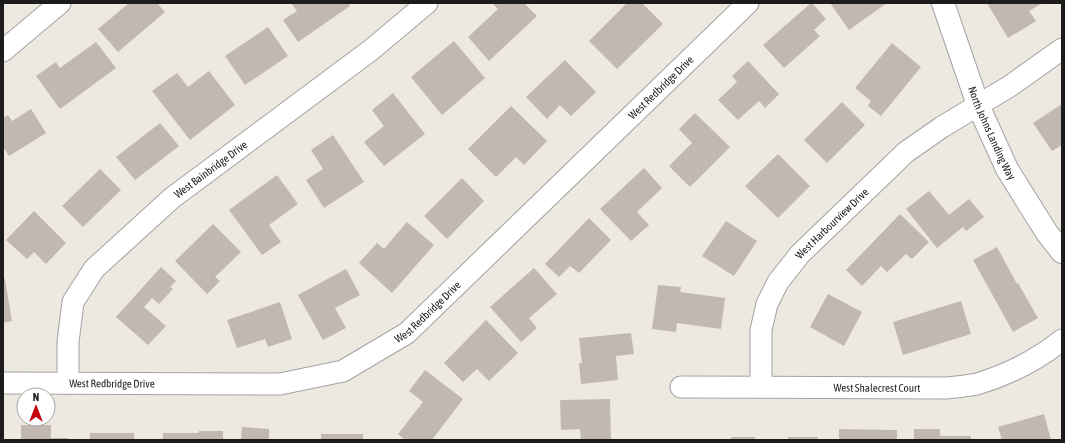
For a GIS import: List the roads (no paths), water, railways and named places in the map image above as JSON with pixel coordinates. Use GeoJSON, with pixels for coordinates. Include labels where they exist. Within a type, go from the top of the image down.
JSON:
{"type":"FeatureCollection","features":[{"type":"Feature","properties":{"kind":"street"},"geometry":{"type":"LineString","coordinates":[[3,51],[60,3]]}},
{"type":"Feature","properties":{"kind":"street","name":"West Bainbridge Drive"},"geometry":{"type":"LineString","coordinates":[[68,383],[68,342],[73,302],[94,269],[172,198],[371,50],[427,3]]}},
{"type":"Feature","properties":{"kind":"street","name":"West Redbridge Drive"},"geometry":{"type":"LineString","coordinates":[[3,382],[280,384],[343,371],[407,333],[748,3]]}},
{"type":"Feature","properties":{"kind":"street","name":"North Johns Landing Way"},"geometry":{"type":"LineString","coordinates":[[943,3],[978,105],[1007,169],[1047,233],[1062,252]]}},
{"type":"Feature","properties":{"kind":"street","name":"West Harbourview Drive"},"geometry":{"type":"LineString","coordinates":[[761,387],[761,330],[767,304],[778,282],[800,254],[906,152],[942,127],[1010,86],[1062,49]]}},
{"type":"Feature","properties":{"kind":"street","name":"West Shalecrest Court"},"geometry":{"type":"LineString","coordinates":[[681,387],[946,388],[975,384],[1003,375],[1032,361],[1062,340]]}}]}
